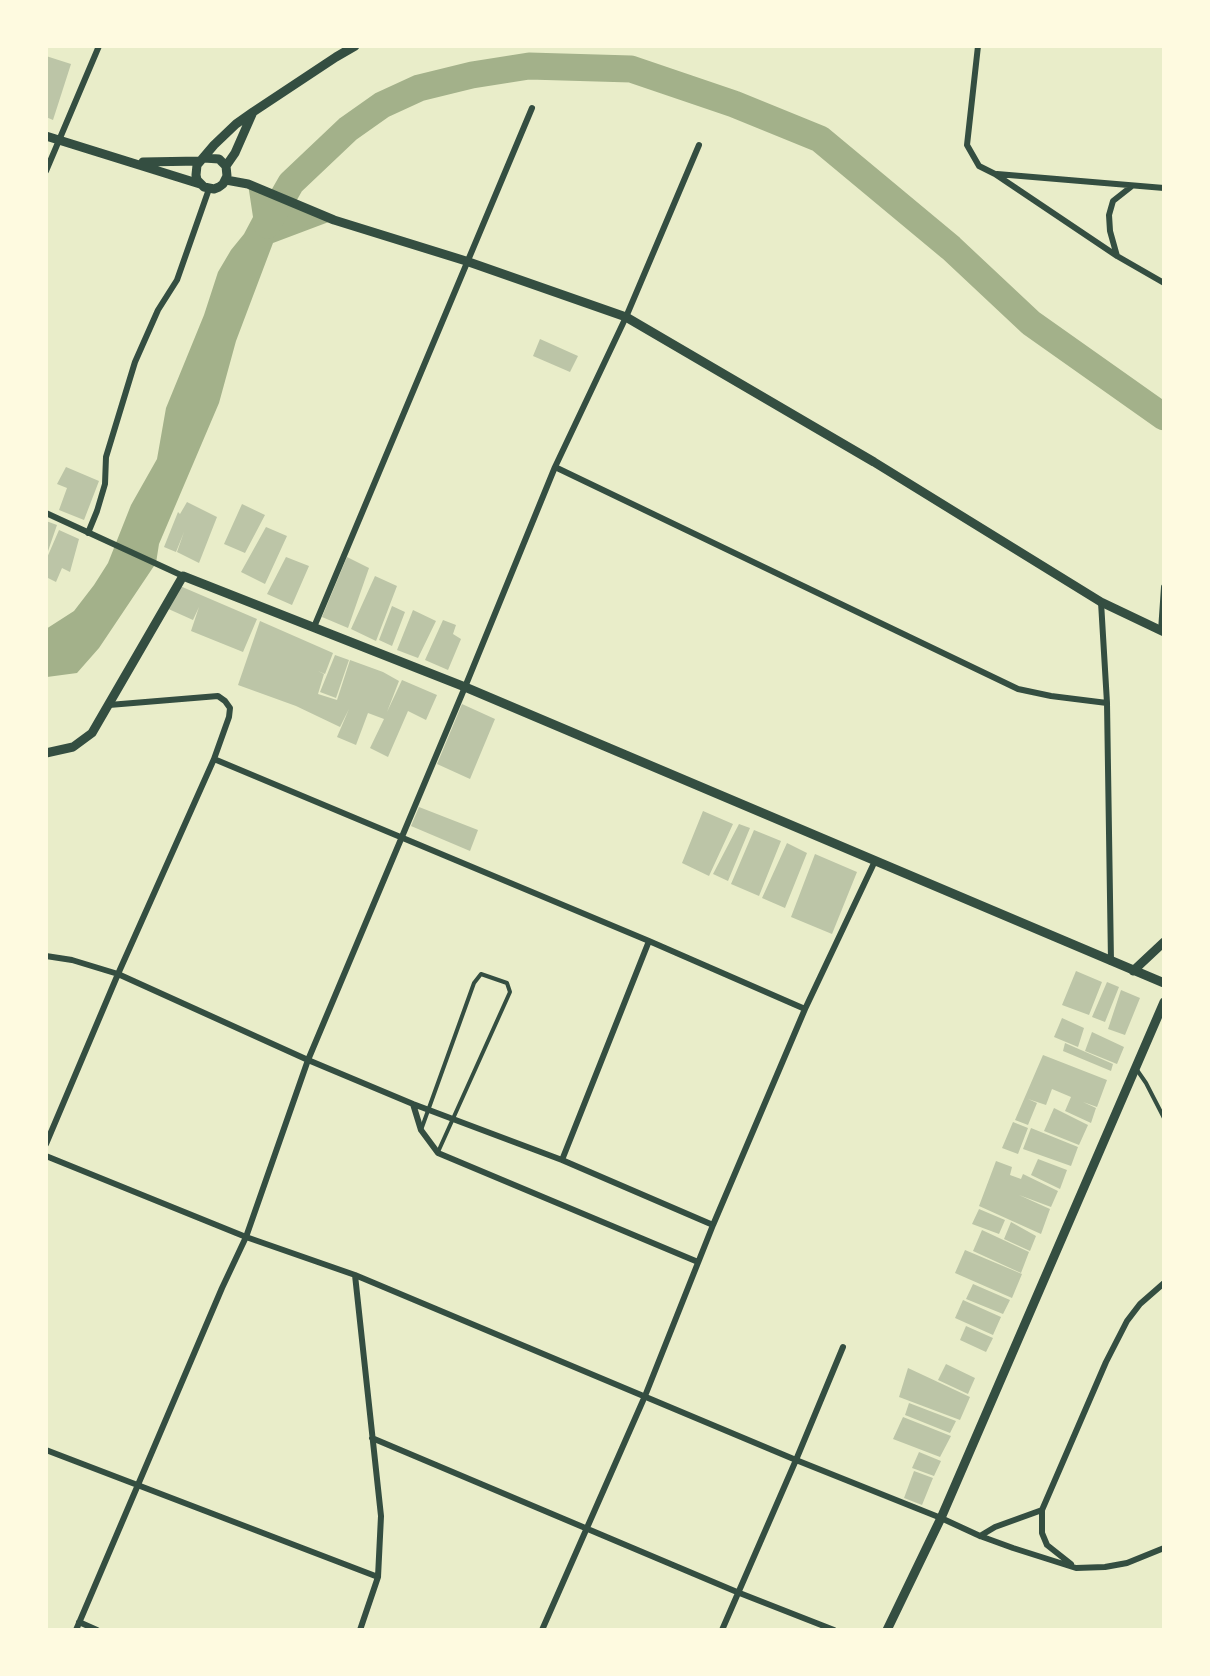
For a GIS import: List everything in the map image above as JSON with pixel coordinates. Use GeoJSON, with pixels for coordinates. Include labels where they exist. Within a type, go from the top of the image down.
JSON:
{"type":"FeatureCollection","features":[{"type":"Feature","properties":{"kind":"street"},"geometry":{"type":"LineString","coordinates":[[46,171],[99,46]]}},
{"type":"Feature","properties":{"kind":"street"},"geometry":{"type":"LineString","coordinates":[[204,186],[197,180],[196,170],[214,145],[236,124],[355,46]]}},
{"type":"Feature","properties":{"kind":"street"},"geometry":{"type":"LineString","coordinates":[[978,46],[967,145],[979,165],[1117,256],[1164,283]]}},
{"type":"Feature","properties":{"kind":"street"},"geometry":{"type":"LineString","coordinates":[[314,627],[532,108]]}},
{"type":"Feature","properties":{"kind":"street"},"geometry":{"type":"LineString","coordinates":[[226,166],[236,153],[253,112]]}},
{"type":"Feature","properties":{"kind":"street"},"geometry":{"type":"LineString","coordinates":[[46,136],[204,186],[219,187],[226,180],[228,171],[219,159],[134,162]]}},
{"type":"Feature","properties":{"kind":"street"},"geometry":{"type":"LineString","coordinates":[[76,1629],[246,1237],[308,1060],[555,467],[626,317],[699,145]]}},
{"type":"Feature","properties":{"kind":"street"},"geometry":{"type":"LineString","coordinates":[[995,174],[1164,188]]}},
{"type":"Feature","properties":{"kind":"street"},"geometry":{"type":"LineString","coordinates":[[226,180],[248,184],[334,220],[466,261],[626,317],[874,462],[1101,602],[1162,632],[1164,587]]}},
{"type":"Feature","properties":{"kind":"street"},"geometry":{"type":"LineString","coordinates":[[91,535],[105,483],[106,457],[135,362],[158,310],[177,280],[204,186]]}},
{"type":"Feature","properties":{"kind":"street"},"geometry":{"type":"LineString","coordinates":[[1117,256],[1110,231],[1109,215],[1113,201],[1133,186]]}},
{"type":"Feature","properties":{"kind":"street"},"geometry":{"type":"LineString","coordinates":[[555,467],[1018,689],[1107,703]]}},
{"type":"Feature","properties":{"kind":"street"},"geometry":{"type":"LineString","coordinates":[[46,513],[183,576],[465,687],[1164,983]]}},
{"type":"Feature","properties":{"kind":"street"},"geometry":{"type":"LineString","coordinates":[[46,753],[73,747],[92,733],[183,576]]}},
{"type":"Feature","properties":{"kind":"street"},"geometry":{"type":"LineString","coordinates":[[1101,602],[1107,703],[1111,962]]}},
{"type":"Feature","properties":{"kind":"street"},"geometry":{"type":"LineString","coordinates":[[46,1144],[118,974],[214,759],[230,708],[225,700],[218,696],[109,705]]}},
{"type":"Feature","properties":{"kind":"street"},"geometry":{"type":"LineString","coordinates":[[214,759],[806,1009]]}},
{"type":"Feature","properties":{"kind":"street"},"geometry":{"type":"LineString","coordinates":[[542,1629],[645,1396],[713,1225],[806,1009],[875,861]]}},
{"type":"Feature","properties":{"kind":"street"},"geometry":{"type":"LineString","coordinates":[[562,1160],[649,941]]}},
{"type":"Feature","properties":{"kind":"street"},"geometry":{"type":"LineString","coordinates":[[1133,971],[1164,942]]}},
{"type":"Feature","properties":{"kind":"street"},"geometry":{"type":"LineString","coordinates":[[46,956],[72,960],[118,974],[308,1060],[413,1104],[562,1160],[713,1225]]}},
{"type":"Feature","properties":{"kind":"street"},"geometry":{"type":"LineString","coordinates":[[887,1629],[941,1518],[1164,1002]]}},
{"type":"Feature","properties":{"kind":"street"},"geometry":{"type":"LineString","coordinates":[[413,1104],[421,1130],[438,1153],[698,1262]]}},
{"type":"Feature","properties":{"kind":"street"},"geometry":{"type":"LineString","coordinates":[[46,1156],[246,1237],[355,1275],[980,1536],[1076,1568],[1105,1567],[1127,1563],[1164,1548]]}},
{"type":"Feature","properties":{"kind":"street"},"geometry":{"type":"LineString","coordinates":[[355,1275],[381,1516],[378,1577],[360,1629]]}},
{"type":"Feature","properties":{"kind":"street"},"geometry":{"type":"LineString","coordinates":[[1076,1568],[1047,1545],[1042,1533],[1042,1510],[1106,1362],[1127,1321],[1140,1304],[1164,1283]]}},
{"type":"Feature","properties":{"kind":"street"},"geometry":{"type":"LineString","coordinates":[[722,1629],[843,1347]]}},
{"type":"Feature","properties":{"kind":"street"},"geometry":{"type":"LineString","coordinates":[[372,1438],[737,1592],[834,1629]]}},
{"type":"Feature","properties":{"kind":"street"},"geometry":{"type":"LineString","coordinates":[[46,1450],[378,1577]]}},
{"type":"Feature","properties":{"kind":"street"},"geometry":{"type":"LineString","coordinates":[[980,1536],[995,1527],[1042,1510]]}},
{"type":"Feature","properties":{"kind":"street"},"geometry":{"type":"LineString","coordinates":[[79,1622],[96,1629]]}},
{"type":"Feature","properties":{"kind":"lane"},"geometry":{"type":"LineString","coordinates":[[421,1130],[474,983],[481,974],[507,983],[510,992],[438,1153]]}},
{"type":"Feature","properties":{"kind":"lane"},"geometry":{"type":"LineString","coordinates":[[1135,1066],[1164,1118]]}},
{"type":"Feature","properties":{"kind":"shaded area"},"geometry":{"type":"Polygon","coordinates":[[[248,184],[334,220],[273,243],[236,341],[219,403],[159,544],[156,563],[99,648],[77,673],[47,677],[46,629],[74,611],[94,585],[108,563],[131,505],[157,459],[166,408],[204,315],[218,272],[253,217],[248,184]]]}},
{"type":"Feature","properties":{"kind":"building"},"geometry":{"type":"Polygon","coordinates":[[[46,56],[71,64],[53,120],[46,117],[46,56]]]}},
{"type":"Feature","properties":{"kind":"building"},"geometry":{"type":"Polygon","coordinates":[[[540,339],[578,356],[570,372],[533,356],[540,339]]]}},
{"type":"Feature","properties":{"kind":"building"},"geometry":{"type":"Polygon","coordinates":[[[66,467],[99,481],[84,520],[59,510],[67,488],[57,484],[66,467]]]}},
{"type":"Feature","properties":{"kind":"building"},"geometry":{"type":"Polygon","coordinates":[[[187,502],[217,517],[199,563],[177,552],[184,532],[176,552],[164,547],[178,512],[180,514],[187,502]]]}},
{"type":"Feature","properties":{"kind":"building"},"geometry":{"type":"Polygon","coordinates":[[[242,504],[265,515],[245,553],[224,544],[242,504]]]}},
{"type":"Feature","properties":{"kind":"building"},"geometry":{"type":"Polygon","coordinates":[[[46,521],[57,525],[47,554],[46,554],[46,521]]]}},
{"type":"Feature","properties":{"kind":"building"},"geometry":{"type":"Polygon","coordinates":[[[266,527],[287,536],[265,584],[241,572],[266,527]]]}},
{"type":"Feature","properties":{"kind":"building"},"geometry":{"type":"Polygon","coordinates":[[[59,530],[79,539],[70,572],[62,568],[56,582],[46,577],[46,560],[59,530]]]}},
{"type":"Feature","properties":{"kind":"building"},"geometry":{"type":"Polygon","coordinates":[[[286,557],[309,566],[292,605],[267,594],[286,557]]]}},
{"type":"Feature","properties":{"kind":"building"},"geometry":{"type":"Polygon","coordinates":[[[347,557],[369,568],[348,628],[322,617],[347,557]]]}},
{"type":"Feature","properties":{"kind":"building"},"geometry":{"type":"Polygon","coordinates":[[[375,576],[397,586],[376,641],[351,629],[375,576]]]}},
{"type":"Feature","properties":{"kind":"building"},"geometry":{"type":"Polygon","coordinates":[[[180,586],[257,619],[243,652],[191,631],[199,607],[193,620],[164,607],[180,586]]]}},
{"type":"Feature","properties":{"kind":"building"},"geometry":{"type":"Polygon","coordinates":[[[392,606],[405,612],[392,646],[379,640],[392,606]]]}},
{"type":"Feature","properties":{"kind":"building"},"geometry":{"type":"Polygon","coordinates":[[[413,610],[436,621],[418,658],[397,650],[413,610]]]}},
{"type":"Feature","properties":{"kind":"building"},"geometry":{"type":"Polygon","coordinates":[[[443,620],[456,625],[453,634],[461,639],[448,670],[425,660],[443,620]]]}},
{"type":"Feature","properties":{"kind":"building"},"geometry":{"type":"Polygon","coordinates":[[[260,621],[333,653],[325,674],[318,671],[324,674],[318,694],[337,700],[350,660],[383,672],[399,681],[387,712],[402,680],[437,695],[426,720],[408,711],[388,757],[370,748],[384,719],[368,713],[356,745],[337,737],[349,709],[340,727],[296,706],[238,685],[260,621]]]}},
{"type":"Feature","properties":{"kind":"building"},"geometry":{"type":"Polygon","coordinates":[[[335,655],[349,660],[336,698],[320,692],[335,655]]]}},
{"type":"Feature","properties":{"kind":"building"},"geometry":{"type":"Polygon","coordinates":[[[462,704],[495,719],[470,779],[437,764],[462,704]]]}},
{"type":"Feature","properties":{"kind":"building"},"geometry":{"type":"Polygon","coordinates":[[[419,807],[478,830],[470,851],[411,826],[419,807]]]}},
{"type":"Feature","properties":{"kind":"building"},"geometry":{"type":"Polygon","coordinates":[[[703,811],[733,824],[709,876],[682,863],[703,811]]]}},
{"type":"Feature","properties":{"kind":"building"},"geometry":{"type":"Polygon","coordinates":[[[739,824],[750,828],[728,881],[713,874],[739,824]]]}},
{"type":"Feature","properties":{"kind":"building"},"geometry":{"type":"Polygon","coordinates":[[[754,830],[781,841],[759,896],[731,884],[754,830]]]}},
{"type":"Feature","properties":{"kind":"building"},"geometry":{"type":"Polygon","coordinates":[[[787,843],[807,853],[785,908],[762,898],[787,843]]]}},
{"type":"Feature","properties":{"kind":"building"},"geometry":{"type":"Polygon","coordinates":[[[815,854],[857,872],[832,934],[791,917],[815,854]]]}},
{"type":"Feature","properties":{"kind":"building"},"geometry":{"type":"Polygon","coordinates":[[[1076,971],[1102,982],[1089,1015],[1062,1005],[1076,971]]]}},
{"type":"Feature","properties":{"kind":"building"},"geometry":{"type":"Polygon","coordinates":[[[1107,982],[1119,987],[1105,1022],[1092,1017],[1107,982]]]}},
{"type":"Feature","properties":{"kind":"building"},"geometry":{"type":"Polygon","coordinates":[[[1121,990],[1140,998],[1125,1035],[1108,1029],[1121,990]]]}},
{"type":"Feature","properties":{"kind":"building"},"geometry":{"type":"Polygon","coordinates":[[[1062,1018],[1084,1028],[1078,1047],[1054,1037],[1062,1018]]]}},
{"type":"Feature","properties":{"kind":"building"},"geometry":{"type":"Polygon","coordinates":[[[1092,1032],[1124,1047],[1117,1064],[1085,1051],[1092,1032]]]}},
{"type":"Feature","properties":{"kind":"building"},"geometry":{"type":"Polygon","coordinates":[[[1065,1043],[1113,1064],[1111,1071],[1063,1051],[1065,1043]]]}},
{"type":"Feature","properties":{"kind":"building"},"geometry":{"type":"Polygon","coordinates":[[[1043,1055],[1107,1080],[1097,1107],[1083,1102],[1096,1108],[1091,1123],[1065,1111],[1071,1097],[1052,1089],[1046,1105],[1028,1099],[1037,1103],[1028,1125],[1015,1120],[1043,1055]]]}},
{"type":"Feature","properties":{"kind":"building"},"geometry":{"type":"Polygon","coordinates":[[[1054,1108],[1088,1125],[1079,1145],[1044,1131],[1054,1108]]]}},
{"type":"Feature","properties":{"kind":"building"},"geometry":{"type":"Polygon","coordinates":[[[1013,1122],[1028,1128],[1018,1154],[1002,1148],[1013,1122]]]}},
{"type":"Feature","properties":{"kind":"building"},"geometry":{"type":"Polygon","coordinates":[[[1031,1128],[1078,1147],[1071,1166],[1023,1149],[1031,1128]]]}},
{"type":"Feature","properties":{"kind":"building"},"geometry":{"type":"Polygon","coordinates":[[[1038,1159],[1067,1170],[1060,1189],[1031,1175],[1038,1159]]]}},
{"type":"Feature","properties":{"kind":"building"},"geometry":{"type":"Polygon","coordinates":[[[996,1161],[1012,1167],[1010,1175],[1021,1179],[1023,1174],[1058,1191],[1051,1207],[1019,1195],[1050,1209],[1041,1234],[979,1206],[996,1161]]]}},
{"type":"Feature","properties":{"kind":"building"},"geometry":{"type":"Polygon","coordinates":[[[979,1209],[1005,1220],[999,1234],[972,1224],[979,1209]]]}},
{"type":"Feature","properties":{"kind":"building"},"geometry":{"type":"Polygon","coordinates":[[[1011,1222],[1036,1236],[1030,1251],[1004,1239],[1011,1222]]]}},
{"type":"Feature","properties":{"kind":"building"},"geometry":{"type":"Polygon","coordinates":[[[982,1230],[1029,1252],[1021,1273],[973,1251],[982,1230]]]}},
{"type":"Feature","properties":{"kind":"building"},"geometry":{"type":"Polygon","coordinates":[[[965,1250],[1022,1274],[1012,1298],[955,1273],[965,1250]]]}},
{"type":"Feature","properties":{"kind":"building"},"geometry":{"type":"Polygon","coordinates":[[[973,1284],[1010,1300],[1003,1314],[966,1299],[973,1284]]]}},
{"type":"Feature","properties":{"kind":"building"},"geometry":{"type":"Polygon","coordinates":[[[963,1300],[1001,1317],[993,1335],[955,1318],[963,1300]]]}},
{"type":"Feature","properties":{"kind":"building"},"geometry":{"type":"Polygon","coordinates":[[[966,1326],[993,1338],[986,1352],[960,1340],[966,1326]]]}},
{"type":"Feature","properties":{"kind":"building"},"geometry":{"type":"Polygon","coordinates":[[[946,1364],[975,1378],[968,1394],[938,1380],[946,1364]]]}},
{"type":"Feature","properties":{"kind":"building"},"geometry":{"type":"Polygon","coordinates":[[[908,1368],[970,1397],[960,1420],[899,1397],[908,1368]]]}},
{"type":"Feature","properties":{"kind":"building"},"geometry":{"type":"Polygon","coordinates":[[[909,1403],[956,1421],[950,1433],[905,1415],[909,1403]]]}},
{"type":"Feature","properties":{"kind":"building"},"geometry":{"type":"Polygon","coordinates":[[[903,1417],[951,1436],[940,1457],[893,1439],[903,1417]]]}},
{"type":"Feature","properties":{"kind":"building"},"geometry":{"type":"Polygon","coordinates":[[[919,1452],[941,1461],[934,1476],[912,1468],[919,1452]]]}},
{"type":"Feature","properties":{"kind":"building"},"geometry":{"type":"Polygon","coordinates":[[[914,1471],[933,1478],[922,1505],[904,1498],[914,1471]]]}},
{"type":"Feature","properties":{"kind":"waterway"},"geometry":{"type":"LineString","coordinates":[[267,225],[291,183],[348,129],[382,105],[419,88],[472,75],[529,66],[631,69],[734,104],[820,139],[951,248],[1031,323],[1164,417]]}}]}
